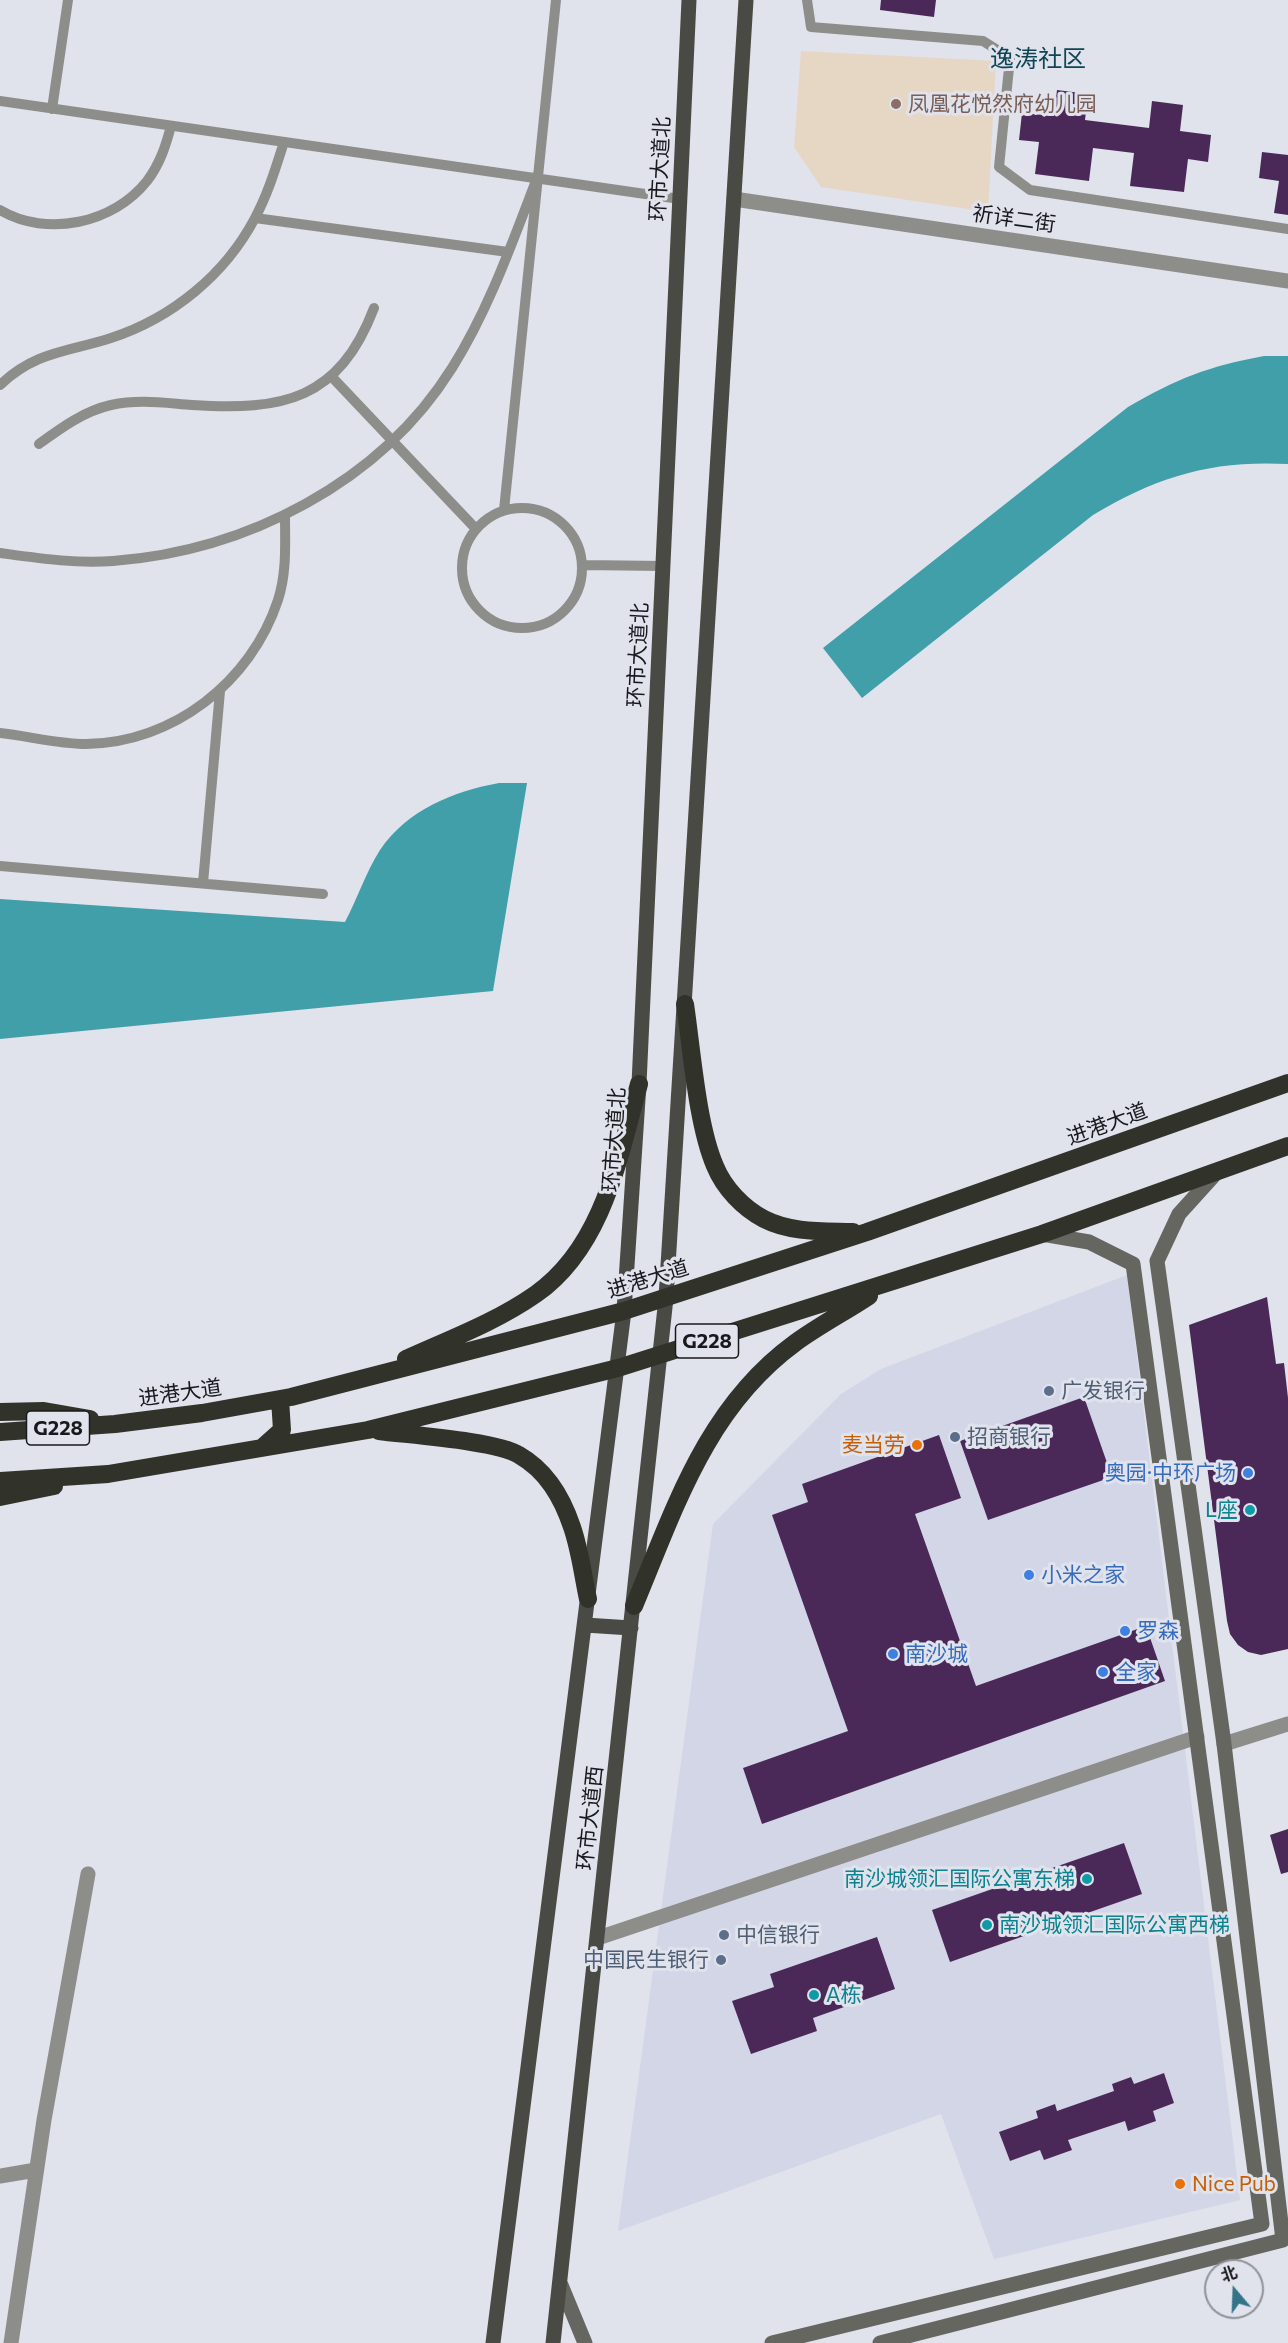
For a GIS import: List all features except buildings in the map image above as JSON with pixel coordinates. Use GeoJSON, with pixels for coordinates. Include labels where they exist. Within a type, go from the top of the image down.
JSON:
{"type":"FeatureCollection","features":[{"type":"Feature","properties":{"kind":"highway"},"geometry":{"type":"LineString","coordinates":[[684,1004],[703,1119],[715,1166],[737,1201],[764,1219],[797,1230],[867,1232]]}},
{"type":"Feature","properties":{"kind":"highway","name":"进港大道"},"geometry":{"type":"LineString","coordinates":[[0,1432],[115,1424],[202,1413],[280,1399],[624,1311],[867,1232],[1288,1083]]}},
{"type":"Feature","properties":{"kind":"highway"},"geometry":{"type":"LineString","coordinates":[[359,1380],[497,1318],[538,1292],[568,1264],[595,1223],[614,1174],[639,1084]]}},
{"type":"Feature","properties":{"kind":"highway","name":"G228"},"geometry":{"type":"LineString","coordinates":[[0,1481],[108,1474],[368,1430],[618,1368],[1042,1234],[1288,1146]]}},
{"type":"Feature","properties":{"kind":"highway"},"geometry":{"type":"LineString","coordinates":[[634,1606],[701,1450],[727,1410],[752,1381],[794,1344],[892,1281]]}},
{"type":"Feature","properties":{"kind":"highway"},"geometry":{"type":"LineString","coordinates":[[262,1448],[282,1430],[280,1399]]}},
{"type":"Feature","properties":{"kind":"highway"},"geometry":{"type":"LineString","coordinates":[[0,1412],[44,1411],[115,1424]]}},
{"type":"Feature","properties":{"kind":"highway"},"geometry":{"type":"LineString","coordinates":[[368,1430],[492,1446],[518,1453],[546,1475],[562,1500],[573,1528],[588,1599]]}},
{"type":"Feature","properties":{"kind":"highway"},"geometry":{"type":"LineString","coordinates":[[0,1497],[108,1474]]}},
{"type":"Feature","properties":{"kind":"main road","name":"环市大道北"},"geometry":{"type":"LineString","coordinates":[[624,1311],[639,1084],[689,0]]}},
{"type":"Feature","properties":{"kind":"main road"},"geometry":{"type":"LineString","coordinates":[[666,1298],[746,0]]}},
{"type":"Feature","properties":{"kind":"main road","name":"环市大道西"},"geometry":{"type":"LineString","coordinates":[[553,2343],[666,1298]]}},
{"type":"Feature","properties":{"kind":"main road","name":"环市大道西"},"geometry":{"type":"LineString","coordinates":[[493,2343],[624,1311]]}},
{"type":"Feature","properties":{"kind":"main road"},"geometry":{"type":"LineString","coordinates":[[585,1625],[631,1628]]}},
{"type":"Feature","properties":{"kind":"street","name":"祈详二街"},"geometry":{"type":"LineString","coordinates":[[734,199],[1288,281]]}},
{"type":"Feature","properties":{"kind":"street"},"geometry":{"type":"LineString","coordinates":[[880,2343],[1283,2240],[1224,1744],[1157,1261],[1179,1214],[1217,1172]]}},
{"type":"Feature","properties":{"kind":"street"},"geometry":{"type":"LineString","coordinates":[[771,2343],[1262,2224],[1133,1264],[1089,1242],[1042,1234]]}},
{"type":"Feature","properties":{"kind":"street"},"geometry":{"type":"LineString","coordinates":[[1224,1744],[1288,1724]]}},
{"type":"Feature","properties":{"kind":"street"},"geometry":{"type":"LineString","coordinates":[[598,1938],[1197,1737]]}},
{"type":"Feature","properties":{"kind":"street"},"geometry":{"type":"LineString","coordinates":[[11,2343],[36,2170],[88,1874]]}},
{"type":"Feature","properties":{"kind":"street"},"geometry":{"type":"LineString","coordinates":[[0,2176],[36,2170]]}},
{"type":"Feature","properties":{"kind":"street"},"geometry":{"type":"LineString","coordinates":[[561,2285],[585,2343]]}},
{"type":"Feature","properties":{"kind":"lane"},"geometry":{"type":"LineString","coordinates":[[52,109],[68,0]]}},
{"type":"Feature","properties":{"kind":"lane"},"geometry":{"type":"LineString","coordinates":[[504,510],[556,0]]}},
{"type":"Feature","properties":{"kind":"lane"},"geometry":{"type":"LineString","coordinates":[[807,0],[811,27],[982,41],[1010,58],[999,167],[1030,190],[1288,229]]}},
{"type":"Feature","properties":{"kind":"lane"},"geometry":{"type":"LineString","coordinates":[[0,101],[680,199]]}},
{"type":"Feature","properties":{"kind":"lane"},"geometry":{"type":"LineString","coordinates":[[0,210],[38,224],[69,224],[98,217],[125,202],[147,181],[163,155],[171,126]]}},
{"type":"Feature","properties":{"kind":"lane"},"geometry":{"type":"LineString","coordinates":[[0,385],[15,371],[42,355],[111,338],[146,324],[180,304],[216,272],[235,250],[255,218],[284,142]]}},
{"type":"Feature","properties":{"kind":"lane"},"geometry":{"type":"LineString","coordinates":[[0,553],[44,559],[111,561],[167,554],[243,534],[304,506],[360,468],[409,423],[451,370],[484,311],[537,178]]}},
{"type":"Feature","properties":{"kind":"lane"},"geometry":{"type":"LineString","coordinates":[[255,218],[508,252]]}},
{"type":"Feature","properties":{"kind":"lane"},"geometry":{"type":"LineString","coordinates":[[39,444],[72,420],[110,405],[150,400],[190,405],[257,407],[292,398],[309,391],[331,376],[350,356],[374,308]]}},
{"type":"Feature","properties":{"kind":"lane"},"geometry":{"type":"LineString","coordinates":[[331,376],[476,529]]}},
{"type":"Feature","properties":{"kind":"lane"},"geometry":{"type":"LineString","coordinates":[[525,508],[545,512],[562,523],[575,538],[582,557],[582,577],[576,597],[563,613],[546,624],[526,628],[506,626],[487,618],[473,604],[464,585],[461,565],[466,545],[476,529],[489,517],[504,510],[525,508]]}},
{"type":"Feature","properties":{"kind":"lane"},"geometry":{"type":"LineString","coordinates":[[0,733],[85,744],[122,740],[157,729],[190,713],[220,691],[244,664],[264,633],[278,600],[286,564],[285,515]]}},
{"type":"Feature","properties":{"kind":"lane"},"geometry":{"type":"LineString","coordinates":[[582,565],[663,566]]}},
{"type":"Feature","properties":{"kind":"lane"},"geometry":{"type":"LineString","coordinates":[[203,883],[220,691]]}},
{"type":"Feature","properties":{"kind":"lane"},"geometry":{"type":"LineString","coordinates":[[0,866],[323,894]]}},
{"type":"Feature","properties":{"kind":"shaded area","name":"凤凰花悦然府幼儿园"},"geometry":{"type":"Polygon","coordinates":[[[801,51],[996,61],[988,212],[821,187],[794,147],[801,51]]]}},
{"type":"Feature","properties":{"kind":"shaded area","name":"南沙城"},"geometry":{"type":"Polygon","coordinates":[[[1127,1275],[1240,2200],[994,2259],[941,2114],[618,2231],[713,1524],[841,1394],[881,1369],[1127,1275]]]}},
{"type":"Feature","properties":{"kind":"water"},"geometry":{"type":"Polygon","coordinates":[[[1264,356],[1288,356],[1288,464],[1235,465],[1186,473],[1117,501],[1093,515],[862,698],[823,648],[1128,407],[1162,389],[1209,369],[1264,356]]]}},
{"type":"Feature","properties":{"kind":"water"},"geometry":{"type":"Polygon","coordinates":[[[499,783],[527,783],[493,991],[0,1039],[0,899],[345,922],[380,850],[404,824],[433,804],[449,797],[499,783]]]}},
{"type":"Feature","properties":{"kind":"place","name":"凤凰花悦然府幼儿园"},"geometry":{"type":"Point","coordinates":[896,104]}},
{"type":"Feature","properties":{"kind":"place","name":"广发银行"},"geometry":{"type":"Point","coordinates":[1049,1391]}},
{"type":"Feature","properties":{"kind":"place","name":"招商银行"},"geometry":{"type":"Point","coordinates":[955,1437]}},
{"type":"Feature","properties":{"kind":"place","name":"麦当劳"},"geometry":{"type":"Point","coordinates":[917,1445]}},
{"type":"Feature","properties":{"kind":"place","name":"奥园·中环广场"},"geometry":{"type":"Point","coordinates":[1248,1473]}},
{"type":"Feature","properties":{"kind":"place","name":"L座"},"geometry":{"type":"Point","coordinates":[1250,1510]}},
{"type":"Feature","properties":{"kind":"place","name":"小米之家"},"geometry":{"type":"Point","coordinates":[1029,1575]}},
{"type":"Feature","properties":{"kind":"place","name":"罗森"},"geometry":{"type":"Point","coordinates":[1125,1631]}},
{"type":"Feature","properties":{"kind":"place","name":"南沙城"},"geometry":{"type":"Point","coordinates":[893,1654]}},
{"type":"Feature","properties":{"kind":"place","name":"全家"},"geometry":{"type":"Point","coordinates":[1103,1672]}},
{"type":"Feature","properties":{"kind":"place","name":"南沙城领汇国际公寓东梯"},"geometry":{"type":"Point","coordinates":[1087,1879]}},
{"type":"Feature","properties":{"kind":"place","name":"南沙城领汇国际公寓西梯"},"geometry":{"type":"Point","coordinates":[987,1925]}},
{"type":"Feature","properties":{"kind":"place","name":"中信银行"},"geometry":{"type":"Point","coordinates":[724,1935]}},
{"type":"Feature","properties":{"kind":"place","name":"中国民生银行"},"geometry":{"type":"Point","coordinates":[721,1960]}},
{"type":"Feature","properties":{"kind":"place","name":"A栋"},"geometry":{"type":"Point","coordinates":[814,1995]}},
{"type":"Feature","properties":{"kind":"place","name":"Nice Pub"},"geometry":{"type":"Point","coordinates":[1180,2184]}},
{"type":"Feature","properties":{"kind":"district","name":"逸涛社区"},"geometry":{"type":"Point","coordinates":[1038,59]}}]}
